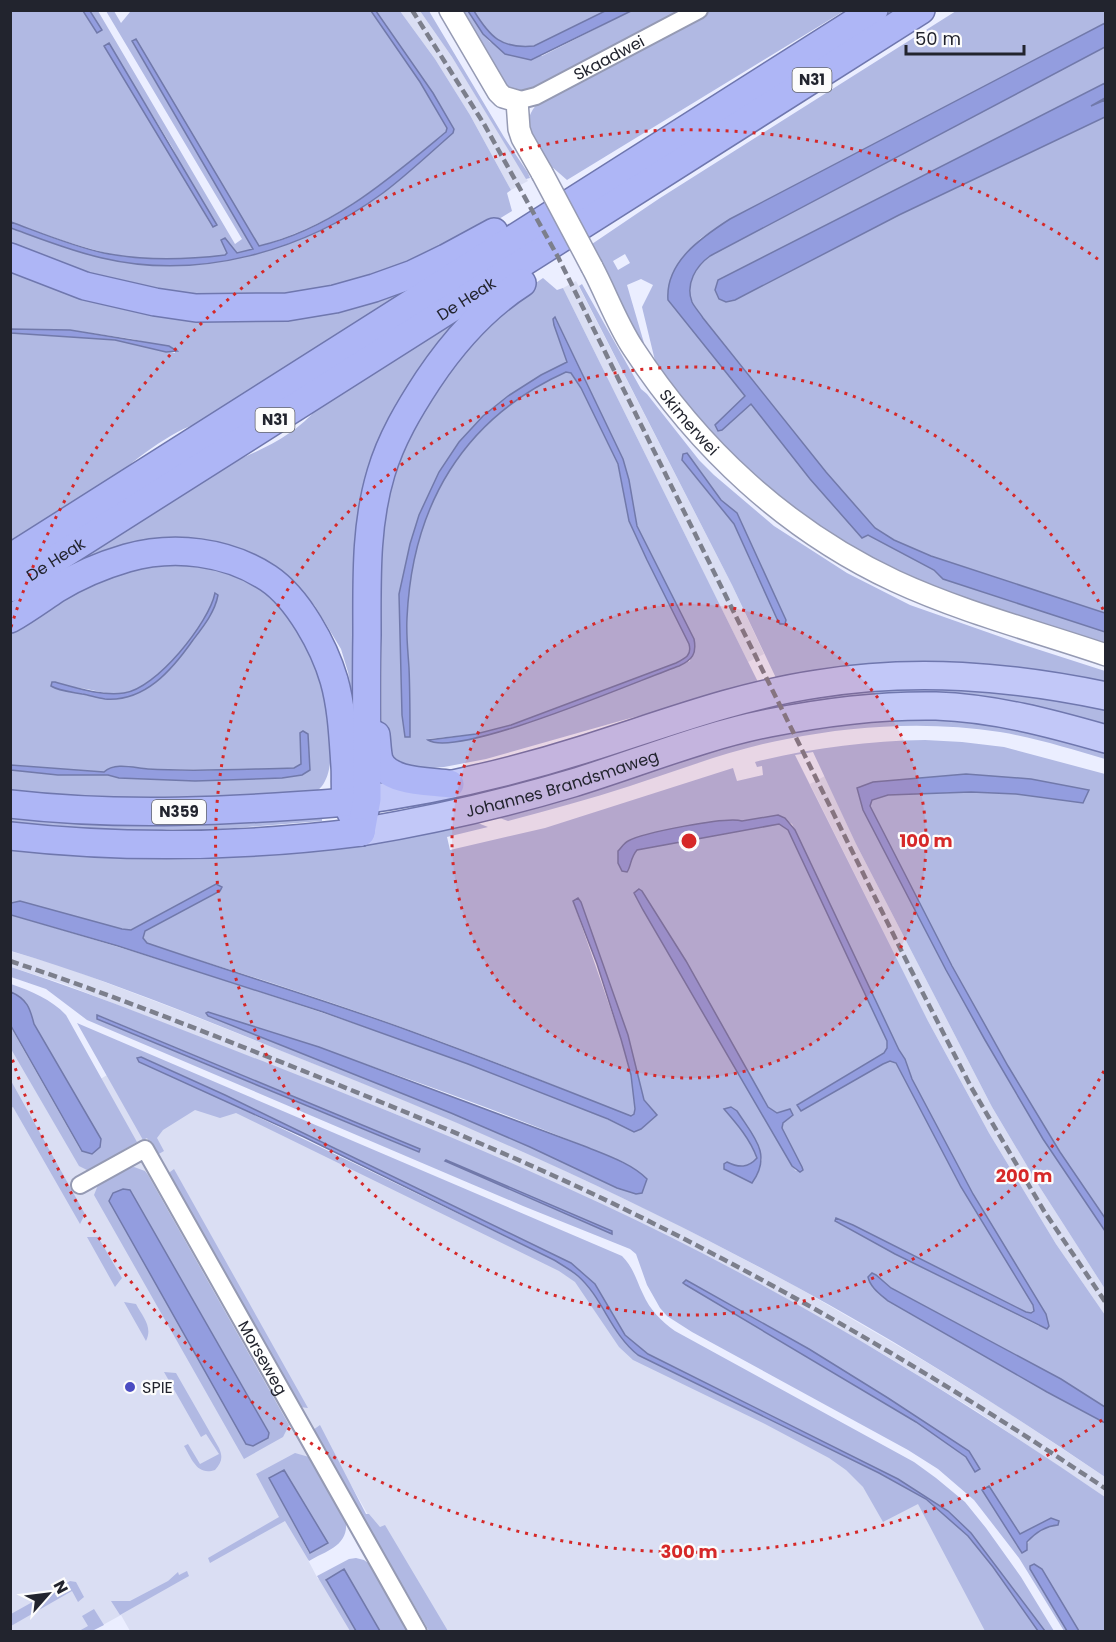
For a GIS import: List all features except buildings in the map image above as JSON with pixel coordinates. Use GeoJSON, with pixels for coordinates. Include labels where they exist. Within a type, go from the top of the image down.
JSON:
{"type":"FeatureCollection","features":[{"type":"Feature","properties":{"kind":"highway","name":"De Heak"},"geometry":{"type":"LineString","coordinates":[[10,588],[695,139],[874,10]]}},
{"type":"Feature","properties":{"kind":"highway","name":"De Heak"},"geometry":{"type":"LineString","coordinates":[[10,558],[695,139],[921,10]]}},
{"type":"Feature","properties":{"kind":"highway","name":"N31"},"geometry":{"type":"LineString","coordinates":[[10,258],[85,286],[155,303],[196,308],[287,308],[335,299],[413,274],[447,258],[520,217],[640,144],[695,139]]}},
{"type":"Feature","properties":{"kind":"highway","name":"N31"},"geometry":{"type":"LineString","coordinates":[[357,800],[366,678],[366,575],[369,536],[381,473],[389,450],[408,411],[444,356],[476,318],[507,293],[650,197],[695,139]]}},
{"type":"Feature","properties":{"kind":"highway"},"geometry":{"type":"LineString","coordinates":[[10,619],[74,580],[108,565],[147,554],[186,551],[204,553],[233,561],[260,573],[278,586],[298,609],[329,663],[338,697],[343,739],[357,800],[361,832]]}},
{"type":"Feature","properties":{"kind":"highway","name":"N31"},"geometry":{"type":"LineString","coordinates":[[366,678],[375,710],[377,746],[382,766],[396,777],[450,784]]}},
{"type":"Feature","properties":{"kind":"highway","name":"Johannes Brandsmaweg"},"geometry":{"type":"LineString","coordinates":[[10,804],[125,813],[254,809],[357,800]]}},
{"type":"Feature","properties":{"kind":"highway","name":"Johannes Brandsmaweg"},"geometry":{"type":"LineString","coordinates":[[10,836],[107,844],[175,845],[262,842],[361,832]]}},
{"type":"Feature","properties":{"kind":"main road","name":"Johannes Brandsmaweg"},"geometry":{"type":"LineString","coordinates":[[357,800],[450,784],[579,751],[751,697],[858,678],[937,675],[997,678],[1106,696]]}},
{"type":"Feature","properties":{"kind":"main road","name":"Johannes Brandsmaweg"},"geometry":{"type":"LineString","coordinates":[[361,832],[434,820],[571,783],[723,735],[768,723],[838,711],[897,706],[938,706],[994,711],[1106,740]]}},
{"type":"Feature","properties":{"kind":"street"},"geometry":{"type":"LineString","coordinates":[[450,10],[498,92],[503,97],[517,101]]}},
{"type":"Feature","properties":{"kind":"street","name":"Skaadwei"},"geometry":{"type":"LineString","coordinates":[[517,101],[536,96],[699,10]]}},
{"type":"Feature","properties":{"kind":"street","name":"Skimerwei"},"geometry":{"type":"LineString","coordinates":[[517,101],[522,138],[632,346],[672,403],[722,460],[756,492],[840,551],[894,580],[963,609],[1106,654]]}},
{"type":"Feature","properties":{"kind":"street","name":"Morseweg"},"geometry":{"type":"LineString","coordinates":[[80,1185],[145,1149],[418,1632]]}},
{"type":"Feature","properties":{"kind":"shaded area"},"geometry":{"type":"Polygon","coordinates":[[[10,11],[83,11],[97,33],[101,30],[90,11],[98,11],[235,244],[242,239],[106,11],[114,11],[121,23],[130,12],[137,11],[371,11],[420,82],[447,128],[446,132],[424,150],[359,200],[313,226],[259,246],[135,39],[132,42],[254,249],[195,258],[132,257],[90,249],[11,222],[10,11]],[[109,44],[212,227],[172,147],[109,44]]]}},
{"type":"Feature","properties":{"kind":"shaded area"},"geometry":{"type":"Polygon","coordinates":[[[83,11],[90,11],[102,30],[97,33],[83,11]]]}},
{"type":"Feature","properties":{"kind":"shaded area"},"geometry":{"type":"Polygon","coordinates":[[[371,11],[376,11],[433,93],[454,129],[453,133],[401,179],[352,213],[319,231],[249,256],[213,263],[176,266],[139,264],[102,258],[11,228],[11,222],[80,247],[134,257],[180,259],[225,255],[227,253],[221,240],[225,238],[237,253],[253,249],[132,41],[136,39],[259,246],[311,228],[335,215],[403,167],[446,132],[447,128],[420,82],[371,11]]]}},
{"type":"Feature","properties":{"kind":"shaded area"},"geometry":{"type":"Polygon","coordinates":[[[376,11],[400,11],[435,59],[470,115],[511,190],[507,193],[512,211],[440,255],[332,292],[160,298],[11,252],[10,228],[102,258],[139,264],[176,266],[213,263],[249,256],[319,231],[383,193],[453,133],[433,93],[376,11]]]}},
{"type":"Feature","properties":{"kind":"shaded area"},"geometry":{"type":"Polygon","coordinates":[[[400,11],[420,11],[452,57],[528,181],[511,190],[470,115],[435,59],[400,11]]]}},
{"type":"Feature","properties":{"kind":"shaded area"},"geometry":{"type":"Polygon","coordinates":[[[420,11],[429,11],[530,178],[526,179],[452,57],[420,11]]]}},
{"type":"Feature","properties":{"kind":"shaded area"},"geometry":{"type":"Polygon","coordinates":[[[458,11],[468,11],[490,42],[542,56],[631,11],[682,11],[531,90],[517,92],[504,88],[458,11]]]}},
{"type":"Feature","properties":{"kind":"shaded area"},"geometry":{"type":"Polygon","coordinates":[[[468,11],[474,11],[485,28],[505,43],[534,46],[605,11],[631,11],[531,60],[505,54],[483,34],[468,11]]]}},
{"type":"Feature","properties":{"kind":"shaded area"},"geometry":{"type":"Polygon","coordinates":[[[474,11],[605,11],[534,46],[523,46],[505,43],[491,34],[474,11]]]}},
{"type":"Feature","properties":{"kind":"shaded area"},"geometry":{"type":"Polygon","coordinates":[[[711,11],[844,11],[567,180],[551,166],[548,167],[530,136],[529,121],[531,112],[537,104],[711,11]]]}},
{"type":"Feature","properties":{"kind":"shaded area"},"geometry":{"type":"Polygon","coordinates":[[[956,11],[1105,11],[1105,23],[730,219],[701,238],[694,245],[668,300],[745,396],[748,405],[751,404],[810,479],[868,535],[934,570],[943,579],[1105,632],[1105,645],[939,591],[870,558],[814,524],[739,465],[658,373],[642,307],[653,285],[641,279],[627,285],[644,343],[641,347],[589,246],[660,198],[956,11]],[[625,254],[613,261],[618,270],[630,263],[625,254]]]}},
{"type":"Feature","properties":{"kind":"shaded area"},"geometry":{"type":"Polygon","coordinates":[[[1105,23],[1105,47],[710,256],[696,270],[691,282],[690,295],[703,318],[826,472],[875,528],[894,540],[931,556],[1105,613],[1105,632],[943,579],[934,570],[868,535],[862,538],[810,479],[751,404],[718,431],[715,425],[745,396],[668,300],[672,274],[679,262],[697,243],[730,219],[1105,23]]]}},
{"type":"Feature","properties":{"kind":"shaded area"},"geometry":{"type":"Polygon","coordinates":[[[109,43],[217,225],[213,227],[104,46],[109,43]]]}},
{"type":"Feature","properties":{"kind":"shaded area"},"geometry":{"type":"Polygon","coordinates":[[[1105,47],[1105,83],[718,280],[715,290],[719,299],[726,302],[735,300],[899,215],[1105,117],[1105,613],[931,556],[894,540],[875,528],[826,472],[703,318],[692,302],[690,289],[696,270],[710,256],[1105,47]]]}},
{"type":"Feature","properties":{"kind":"shaded area"},"geometry":{"type":"Polygon","coordinates":[[[1105,83],[1105,98],[1091,106],[1105,100],[1105,117],[899,215],[735,300],[726,302],[719,299],[715,290],[718,280],[1105,83]]]}},
{"type":"Feature","properties":{"kind":"shaded area"},"geometry":{"type":"Polygon","coordinates":[[[459,258],[200,424],[168,437],[115,478],[11,546],[10,333],[115,340],[175,353],[175,349],[132,339],[70,330],[11,329],[11,264],[201,315],[459,258]]]}},
{"type":"Feature","properties":{"kind":"shaded area"},"geometry":{"type":"Polygon","coordinates":[[[543,278],[557,290],[563,288],[758,682],[776,678],[732,585],[579,286],[582,284],[641,389],[699,460],[774,526],[847,573],[910,605],[1105,671],[1105,686],[755,686],[486,759],[444,767],[409,768],[391,755],[385,745],[382,721],[382,548],[391,465],[452,355],[524,291],[543,278]],[[556,318],[567,362],[508,396],[483,416],[419,515],[399,594],[402,715],[405,737],[410,737],[407,624],[411,577],[419,539],[432,503],[449,471],[471,441],[498,415],[530,391],[566,372],[571,373],[581,388],[618,465],[629,521],[690,644],[689,654],[676,663],[511,725],[476,734],[428,739],[434,743],[457,741],[501,731],[690,661],[694,639],[637,526],[623,459],[556,318]],[[683,454],[682,461],[734,524],[756,574],[786,620],[737,513],[721,500],[683,454]]]}},
{"type":"Feature","properties":{"kind":"shaded area"},"geometry":{"type":"Polygon","coordinates":[[[576,281],[732,585],[764,654],[748,662],[563,288],[576,281]]]}},
{"type":"Feature","properties":{"kind":"shaded area"},"geometry":{"type":"Polygon","coordinates":[[[487,297],[390,433],[353,700],[341,649],[315,606],[295,584],[188,540],[11,613],[11,602],[227,464],[264,448],[288,434],[318,407],[487,297]]]}},
{"type":"Feature","properties":{"kind":"shaded area"},"geometry":{"type":"Polygon","coordinates":[[[555,317],[623,459],[637,526],[694,639],[694,653],[690,659],[679,666],[510,729],[446,743],[428,740],[476,734],[511,725],[676,663],[689,654],[689,644],[629,521],[618,464],[581,388],[571,373],[566,372],[530,392],[498,415],[471,441],[449,471],[432,504],[419,539],[411,577],[407,624],[410,737],[405,737],[402,715],[399,594],[419,515],[439,472],[459,442],[483,416],[508,396],[567,362],[554,325],[555,317]]]}},
{"type":"Feature","properties":{"kind":"shaded area"},"geometry":{"type":"Polygon","coordinates":[[[10,329],[70,330],[169,346],[177,351],[166,352],[115,340],[11,333],[10,329]]]}},
{"type":"Feature","properties":{"kind":"shaded area"},"geometry":{"type":"Polygon","coordinates":[[[687,453],[721,500],[737,513],[786,620],[785,624],[780,624],[777,619],[734,524],[682,460],[683,454],[687,453]]]}},
{"type":"Feature","properties":{"kind":"shaded area"},"geometry":{"type":"Polygon","coordinates":[[[163,563],[213,567],[249,579],[268,593],[306,645],[315,665],[323,693],[331,744],[328,775],[319,789],[311,795],[196,804],[11,793],[11,770],[58,775],[108,775],[119,778],[195,781],[282,778],[302,775],[310,770],[308,734],[301,765],[294,768],[217,770],[115,766],[104,772],[11,765],[11,627],[78,589],[122,573],[163,563]],[[215,593],[203,621],[180,652],[152,679],[138,688],[126,693],[114,694],[80,688],[53,688],[105,699],[142,691],[171,668],[217,601],[215,593]]]}},
{"type":"Feature","properties":{"kind":"shaded area"},"geometry":{"type":"Polygon","coordinates":[[[215,593],[218,595],[214,607],[201,630],[166,673],[145,690],[119,699],[105,699],[51,686],[52,682],[55,682],[107,693],[124,693],[137,689],[165,668],[192,637],[211,606],[215,593]]]}},
{"type":"Feature","properties":{"kind":"shaded area"},"geometry":{"type":"Polygon","coordinates":[[[947,685],[1105,705],[1105,729],[971,700],[597,765],[412,815],[409,801],[757,705],[855,691],[947,685]]]}},
{"type":"Feature","properties":{"kind":"shaded area"},"geometry":{"type":"Polygon","coordinates":[[[854,719],[971,719],[1105,748],[1105,759],[1000,732],[947,726],[893,726],[840,730],[747,748],[630,786],[508,821],[491,815],[733,743],[854,719]]]}},
{"type":"Feature","properties":{"kind":"shaded area"},"geometry":{"type":"Polygon","coordinates":[[[303,731],[308,734],[310,770],[302,775],[282,778],[195,781],[119,778],[108,775],[58,775],[11,770],[11,765],[104,772],[119,766],[185,770],[294,768],[301,764],[300,733],[303,731]]]}},
{"type":"Feature","properties":{"kind":"shaded area"},"geometry":{"type":"Polygon","coordinates":[[[903,741],[962,742],[1004,747],[1105,774],[1105,1218],[1060,1152],[1008,1066],[952,966],[870,806],[872,800],[888,795],[971,792],[1016,794],[966,774],[873,782],[857,788],[863,810],[985,1040],[1043,1139],[1105,1231],[1105,1289],[992,1107],[856,844],[813,752],[795,755],[928,1021],[989,1133],[1056,1244],[1105,1315],[1105,1407],[1061,1379],[891,1288],[876,1275],[888,1301],[1105,1423],[1105,1477],[971,1389],[879,1333],[785,1281],[633,1203],[526,1153],[364,1084],[161,1003],[86,975],[11,951],[11,915],[368,1028],[528,1086],[634,1132],[654,1118],[655,1112],[646,1105],[644,1100],[628,1035],[581,902],[573,901],[621,1039],[631,1075],[635,1109],[631,1117],[419,1033],[147,943],[143,938],[145,931],[219,891],[216,884],[131,930],[11,903],[10,845],[470,820],[488,827],[447,837],[450,850],[545,828],[733,768],[737,781],[763,775],[762,766],[757,767],[755,762],[819,749],[903,741]],[[778,815],[742,821],[712,822],[626,842],[629,865],[631,857],[637,850],[779,824],[788,830],[887,1041],[884,1053],[798,1104],[801,1111],[883,1064],[890,1061],[896,1063],[961,1187],[1033,1305],[1034,1311],[1026,1312],[853,1225],[839,1219],[835,1221],[895,1254],[1039,1326],[1046,1314],[973,1194],[912,1079],[905,1059],[792,824],[778,815]],[[642,891],[634,893],[796,1171],[802,1167],[782,1128],[783,1123],[793,1115],[790,1109],[777,1113],[768,1107],[686,961],[642,891]],[[206,1013],[208,1016],[451,1113],[617,1188],[623,1162],[417,1082],[206,1013]],[[737,1111],[726,1112],[736,1121],[752,1145],[757,1158],[752,1164],[736,1167],[752,1183],[762,1159],[737,1111]]]}},
{"type":"Feature","properties":{"kind":"shaded area"},"geometry":{"type":"Polygon","coordinates":[[[966,774],[1031,779],[1089,790],[1083,803],[1016,794],[971,792],[888,795],[872,800],[870,806],[952,966],[1008,1066],[1060,1152],[1105,1218],[1105,1231],[1043,1139],[985,1040],[863,810],[857,788],[873,782],[966,774]]]}},
{"type":"Feature","properties":{"kind":"shaded area"},"geometry":{"type":"Polygon","coordinates":[[[825,776],[856,844],[992,1107],[1105,1289],[1105,1315],[1056,1244],[989,1133],[928,1021],[810,784],[825,776]]]}},
{"type":"Feature","properties":{"kind":"shaded area"},"geometry":{"type":"Polygon","coordinates":[[[11,813],[322,816],[322,821],[119,834],[11,827],[11,813]]]}},
{"type":"Feature","properties":{"kind":"shaded area"},"geometry":{"type":"Polygon","coordinates":[[[778,815],[785,818],[795,830],[905,1059],[912,1079],[973,1194],[1046,1314],[1049,1326],[1047,1329],[895,1254],[835,1221],[836,1218],[853,1225],[1026,1312],[1034,1311],[1033,1305],[961,1187],[896,1063],[890,1061],[883,1064],[801,1111],[797,1105],[884,1053],[887,1041],[788,830],[779,824],[637,850],[627,872],[622,871],[618,863],[618,851],[627,842],[636,838],[703,823],[742,821],[778,815]]]}},
{"type":"Feature","properties":{"kind":"shaded area"},"geometry":{"type":"Polygon","coordinates":[[[216,884],[222,887],[220,891],[145,931],[143,938],[147,943],[410,1031],[631,1116],[635,1109],[631,1075],[597,964],[573,901],[578,898],[628,1035],[644,1100],[657,1115],[634,1132],[608,1119],[468,1064],[323,1012],[118,946],[11,915],[11,903],[20,901],[131,930],[216,884]]]}},
{"type":"Feature","properties":{"kind":"shaded area"},"geometry":{"type":"Polygon","coordinates":[[[639,889],[686,961],[768,1107],[777,1113],[790,1109],[793,1115],[783,1123],[782,1128],[802,1167],[803,1170],[800,1172],[792,1166],[643,910],[634,893],[639,889]]]}},
{"type":"Feature","properties":{"kind":"shaded area"},"geometry":{"type":"Polygon","coordinates":[[[10,951],[62,966],[385,1092],[517,1148],[669,1220],[797,1287],[1004,1410],[1105,1477],[1105,1497],[975,1410],[883,1354],[747,1278],[605,1206],[393,1113],[64,984],[11,967],[10,951]]]}},
{"type":"Feature","properties":{"kind":"shaded area"},"geometry":{"type":"Polygon","coordinates":[[[11,967],[77,990],[316,1082],[481,1150],[562,1185],[668,1236],[860,1340],[1045,1456],[1105,1497],[1105,1631],[1079,1631],[1042,1569],[1030,1569],[1067,1631],[1064,1631],[1019,1558],[974,1500],[938,1469],[667,1316],[647,1285],[636,1254],[630,1249],[523,1206],[87,1020],[46,989],[11,977],[11,967]],[[98,1015],[97,1019],[418,1152],[419,1149],[98,1015]],[[447,1160],[446,1161],[611,1234],[447,1160]],[[686,1280],[683,1283],[916,1422],[966,1457],[975,1472],[969,1451],[809,1349],[686,1280]],[[989,1486],[982,1490],[1022,1553],[1031,1538],[1039,1531],[1055,1526],[1051,1518],[1020,1534],[989,1486]]]}},
{"type":"Feature","properties":{"kind":"shaded area"},"geometry":{"type":"Polygon","coordinates":[[[11,984],[47,1000],[66,1015],[137,1142],[91,1169],[87,1170],[79,1166],[11,1049],[10,1026],[81,1151],[101,1139],[34,1024],[27,1005],[11,992],[11,984]]]}},
{"type":"Feature","properties":{"kind":"shaded area"},"geometry":{"type":"Polygon","coordinates":[[[11,992],[27,1005],[34,1024],[101,1139],[100,1147],[92,1154],[82,1151],[11,1026],[11,992]]]}},
{"type":"Feature","properties":{"kind":"shaded area"},"geometry":{"type":"Polygon","coordinates":[[[206,1013],[319,1047],[609,1156],[634,1168],[647,1179],[642,1193],[636,1194],[617,1188],[451,1113],[208,1016],[206,1013]]]}},
{"type":"Feature","properties":{"kind":"shaded area"},"geometry":{"type":"Polygon","coordinates":[[[97,1015],[420,1149],[419,1152],[97,1019],[97,1015]]]}},
{"type":"Feature","properties":{"kind":"shaded area"},"geometry":{"type":"Polygon","coordinates":[[[77,1023],[622,1256],[632,1270],[649,1305],[675,1331],[914,1462],[965,1502],[1021,1577],[1054,1631],[1045,1631],[971,1533],[948,1511],[898,1479],[648,1354],[625,1335],[595,1284],[571,1263],[142,1057],[217,1097],[554,1260],[587,1285],[621,1337],[638,1355],[879,1473],[926,1499],[968,1536],[1038,1631],[985,1631],[918,1504],[883,1522],[863,1487],[846,1470],[829,1458],[633,1360],[619,1347],[575,1282],[559,1271],[236,1113],[220,1118],[195,1110],[163,1130],[157,1138],[164,1151],[157,1155],[147,1138],[143,1140],[77,1023]]]}},
{"type":"Feature","properties":{"kind":"shaded area"},"geometry":{"type":"Polygon","coordinates":[[[10,1026],[74,1094],[137,1058],[577,1275],[649,1361],[939,1509],[968,1536],[1038,1631],[434,1631],[351,1485],[305,1510],[310,1553],[308,1560],[318,1579],[327,1581],[356,1631],[130,1631],[121,1615],[92,1631],[11,1631],[10,1026]]]}},
{"type":"Feature","properties":{"kind":"shaded area"},"geometry":{"type":"Polygon","coordinates":[[[141,1057],[225,1095],[571,1263],[595,1284],[625,1335],[648,1354],[898,1479],[948,1511],[971,1533],[1045,1631],[1038,1631],[968,1536],[926,1499],[879,1473],[638,1355],[621,1337],[587,1285],[554,1260],[304,1137],[139,1062],[137,1058],[141,1057]]]}},
{"type":"Feature","properties":{"kind":"shaded area"},"geometry":{"type":"Polygon","coordinates":[[[10,1079],[85,1214],[80,1224],[13,1107],[11,1108],[10,1079]]]}},
{"type":"Feature","properties":{"kind":"shaded area"},"geometry":{"type":"Polygon","coordinates":[[[731,1107],[737,1111],[754,1137],[761,1154],[758,1173],[752,1183],[724,1169],[724,1164],[727,1162],[743,1166],[757,1158],[747,1138],[724,1109],[731,1107]]]}},
{"type":"Feature","properties":{"kind":"shaded area"},"geometry":{"type":"Polygon","coordinates":[[[445,1161],[612,1231],[612,1234],[445,1161]]]}},
{"type":"Feature","properties":{"kind":"shaded area"},"geometry":{"type":"Polygon","coordinates":[[[134,1167],[145,1171],[148,1175],[289,1425],[283,1437],[244,1459],[94,1195],[98,1185],[127,1168],[134,1167]],[[130,1190],[268,1438],[269,1432],[130,1190]]]}},
{"type":"Feature","properties":{"kind":"shaded area"},"geometry":{"type":"Polygon","coordinates":[[[174,1169],[308,1408],[300,1407],[169,1175],[174,1169]]]}},
{"type":"Feature","properties":{"kind":"shaded area"},"geometry":{"type":"Polygon","coordinates":[[[123,1189],[130,1190],[269,1433],[268,1438],[253,1446],[246,1444],[109,1201],[113,1193],[123,1189]]]}},
{"type":"Feature","properties":{"kind":"shaded area"},"geometry":{"type":"Polygon","coordinates":[[[87,1237],[98,1237],[122,1278],[115,1287],[87,1237]]]}},
{"type":"Feature","properties":{"kind":"shaded area"},"geometry":{"type":"Polygon","coordinates":[[[872,1273],[891,1288],[1061,1379],[1105,1407],[1105,1423],[888,1301],[871,1284],[868,1277],[872,1273]]]}},
{"type":"Feature","properties":{"kind":"shaded area"},"geometry":{"type":"Polygon","coordinates":[[[686,1280],[809,1349],[888,1398],[969,1451],[980,1469],[975,1472],[966,1457],[916,1422],[686,1285],[683,1283],[686,1280]]]}},
{"type":"Feature","properties":{"kind":"shaded area"},"geometry":{"type":"Polygon","coordinates":[[[124,1302],[136,1304],[144,1318],[148,1327],[146,1341],[124,1302]]]}},
{"type":"Feature","properties":{"kind":"shaded area"},"geometry":{"type":"Polygon","coordinates":[[[164,1372],[176,1373],[219,1448],[221,1459],[215,1470],[204,1471],[199,1468],[184,1446],[188,1444],[200,1464],[219,1454],[206,1434],[201,1437],[164,1372]]]}},
{"type":"Feature","properties":{"kind":"shaded area"},"geometry":{"type":"Polygon","coordinates":[[[320,1425],[366,1514],[369,1514],[380,1527],[385,1525],[448,1631],[429,1631],[313,1430],[320,1425]]]}},
{"type":"Feature","properties":{"kind":"shaded area"},"geometry":{"type":"Polygon","coordinates":[[[295,1453],[309,1457],[346,1523],[346,1531],[340,1542],[329,1551],[309,1561],[285,1521],[210,1563],[208,1558],[279,1517],[256,1474],[295,1453]],[[284,1470],[269,1478],[309,1553],[327,1542],[284,1470]]]}},
{"type":"Feature","properties":{"kind":"shaded area"},"geometry":{"type":"Polygon","coordinates":[[[284,1470],[328,1543],[310,1553],[269,1478],[284,1470]]]}},
{"type":"Feature","properties":{"kind":"shaded area"},"geometry":{"type":"Polygon","coordinates":[[[989,1486],[1020,1534],[1051,1518],[1059,1521],[1058,1525],[1037,1532],[1027,1542],[1027,1550],[1022,1553],[982,1490],[989,1486]]]}},
{"type":"Feature","properties":{"kind":"shaded area"},"geometry":{"type":"Polygon","coordinates":[[[356,1558],[371,1565],[408,1631],[380,1631],[344,1569],[326,1580],[356,1631],[350,1631],[317,1576],[349,1559],[356,1558]]]}},
{"type":"Feature","properties":{"kind":"shaded area"},"geometry":{"type":"Polygon","coordinates":[[[1034,1564],[1042,1569],[1079,1631],[1067,1631],[1030,1569],[1030,1566],[1034,1564]]]}},
{"type":"Feature","properties":{"kind":"shaded area"},"geometry":{"type":"Polygon","coordinates":[[[344,1569],[380,1631],[356,1631],[326,1580],[344,1569]]]}},
{"type":"Feature","properties":{"kind":"shaded area"},"geometry":{"type":"Polygon","coordinates":[[[187,1571],[189,1576],[120,1615],[111,1601],[130,1601],[168,1581],[178,1572],[179,1575],[187,1571]]]}},
{"type":"Feature","properties":{"kind":"shaded area"},"geometry":{"type":"Polygon","coordinates":[[[70,1581],[76,1582],[84,1597],[78,1602],[72,1591],[11,1626],[11,1614],[70,1581]]]}},
{"type":"Feature","properties":{"kind":"shaded area"},"geometry":{"type":"Polygon","coordinates":[[[94,1609],[104,1625],[92,1631],[79,1631],[88,1626],[82,1616],[94,1609]]]}},
{"type":"Feature","properties":{"kind":"railway"},"geometry":{"type":"LineString","coordinates":[[412,10],[484,124],[558,257],[971,1087],[1044,1211],[1106,1303]]}},
{"type":"Feature","properties":{"kind":"railway"},"geometry":{"type":"LineString","coordinates":[[10,961],[80,985],[325,1079],[478,1142],[591,1193],[724,1260],[854,1331],[981,1408],[1106,1489]]}},
{"type":"Feature","properties":{"kind":"place","name":"SPIE"},"geometry":{"type":"Point","coordinates":[130,1387]}}]}
